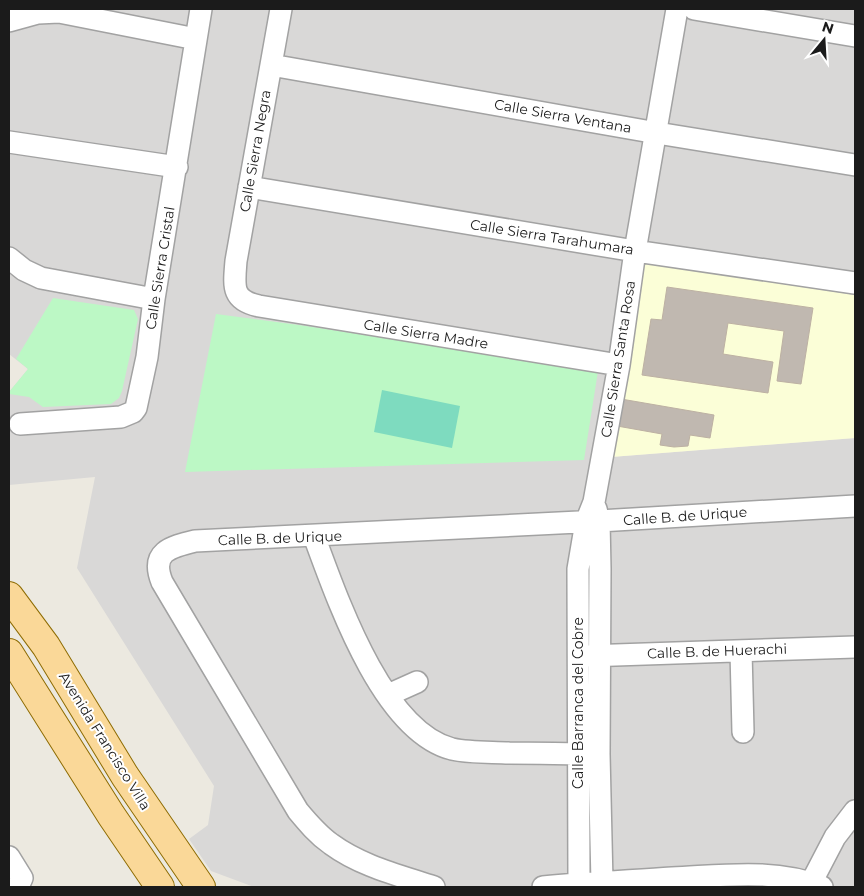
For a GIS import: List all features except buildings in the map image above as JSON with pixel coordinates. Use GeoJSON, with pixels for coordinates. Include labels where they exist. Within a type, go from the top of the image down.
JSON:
{"type":"FeatureCollection","features":[{"type":"Feature","properties":{"kind":"main road","name":"Avenida Francisco Villa"},"geometry":{"type":"LineString","coordinates":[[9,596],[46,646],[125,776],[201,887]]}},
{"type":"Feature","properties":{"kind":"main road"},"geometry":{"type":"LineString","coordinates":[[9,653],[111,816],[160,887]]}},
{"type":"Feature","properties":{"kind":"street","name":"Calle Sierra Cristal"},"geometry":{"type":"LineString","coordinates":[[20,424],[121,417],[133,412],[139,401],[201,9]]}},
{"type":"Feature","properties":{"kind":"street","name":"Calle Sierra Negra"},"geometry":{"type":"LineString","coordinates":[[237,294],[234,280],[236,261],[281,9]]}},
{"type":"Feature","properties":{"kind":"street","name":"Calle Sierra Santa Rosa"},"geometry":{"type":"LineString","coordinates":[[593,515],[677,9]]}},
{"type":"Feature","properties":{"kind":"street"},"geometry":{"type":"LineString","coordinates":[[694,9],[795,17],[855,36]]}},
{"type":"Feature","properties":{"kind":"street"},"geometry":{"type":"LineString","coordinates":[[9,21],[38,13],[59,12],[196,39]]}},
{"type":"Feature","properties":{"kind":"street","name":"Calle Sierra Ventana"},"geometry":{"type":"LineString","coordinates":[[271,65],[657,133],[855,165]]}},
{"type":"Feature","properties":{"kind":"street"},"geometry":{"type":"LineString","coordinates":[[9,142],[177,167]]}},
{"type":"Feature","properties":{"kind":"street","name":"Calle Sierra Tarahumara"},"geometry":{"type":"LineString","coordinates":[[249,187],[636,251],[855,283]]}},
{"type":"Feature","properties":{"kind":"street"},"geometry":{"type":"LineString","coordinates":[[9,258],[24,270],[41,278],[154,299]]}},
{"type":"Feature","properties":{"kind":"street","name":"Calle Sierra Madre"},"geometry":{"type":"LineString","coordinates":[[237,294],[244,302],[259,306],[619,365]]}},
{"type":"Feature","properties":{"kind":"street","name":"Calle B. de Urique"},"geometry":{"type":"LineString","coordinates":[[434,887],[366,865],[330,844],[298,811],[162,582],[158,566],[159,557],[174,546],[195,541],[314,536],[593,515],[855,506]]}},
{"type":"Feature","properties":{"kind":"street","name":"Calle Barranca del Cobre"},"geometry":{"type":"LineString","coordinates":[[593,515],[600,656],[599,754],[602,882]]}},
{"type":"Feature","properties":{"kind":"street","name":"Calle Barranca del Cobre"},"geometry":{"type":"LineString","coordinates":[[579,884],[578,569],[593,515]]}},
{"type":"Feature","properties":{"kind":"street"},"geometry":{"type":"LineString","coordinates":[[314,536],[340,606],[362,652],[404,717],[422,734],[437,743],[453,749],[486,752],[599,754]]}},
{"type":"Feature","properties":{"kind":"street","name":"Calle B. de Huerachi"},"geometry":{"type":"LineString","coordinates":[[578,656],[855,647]]}},
{"type":"Feature","properties":{"kind":"street"},"geometry":{"type":"LineString","coordinates":[[741,651],[743,732]]}},
{"type":"Feature","properties":{"kind":"street"},"geometry":{"type":"LineString","coordinates":[[388,695],[417,682]]}},
{"type":"Feature","properties":{"kind":"street"},"geometry":{"type":"LineString","coordinates":[[543,887],[602,882],[688,882],[723,875],[779,877],[817,885],[835,837],[855,811]]}},
{"type":"Feature","properties":{"kind":"street"},"geometry":{"type":"LineString","coordinates":[[9,857],[22,878],[18,887]]}},
{"type":"Feature","properties":{"kind":"shaded area"},"geometry":{"type":"Polygon","coordinates":[[[9,9],[855,9],[855,295],[643,263],[611,457],[855,438],[855,887],[254,887],[211,871],[189,839],[208,825],[214,786],[77,568],[95,477],[9,485],[9,392],[28,369],[9,354],[9,9]]]}},
{"type":"Feature","properties":{"kind":"shaded area"},"geometry":{"type":"Polygon","coordinates":[[[643,263],[855,295],[855,438],[611,457],[643,263]]]}},
{"type":"Feature","properties":{"kind":"green space"},"geometry":{"type":"Polygon","coordinates":[[[53,298],[134,310],[138,319],[122,391],[119,398],[111,404],[43,407],[29,397],[9,394],[28,369],[16,359],[53,298]]]}},
{"type":"Feature","properties":{"kind":"green space"},"geometry":{"type":"Polygon","coordinates":[[[216,314],[598,371],[584,460],[185,472],[216,314]]]}},
{"type":"Feature","properties":{"kind":"green space"},"geometry":{"type":"Polygon","coordinates":[[[382,390],[460,406],[452,448],[374,432],[382,390]]]}}]}
